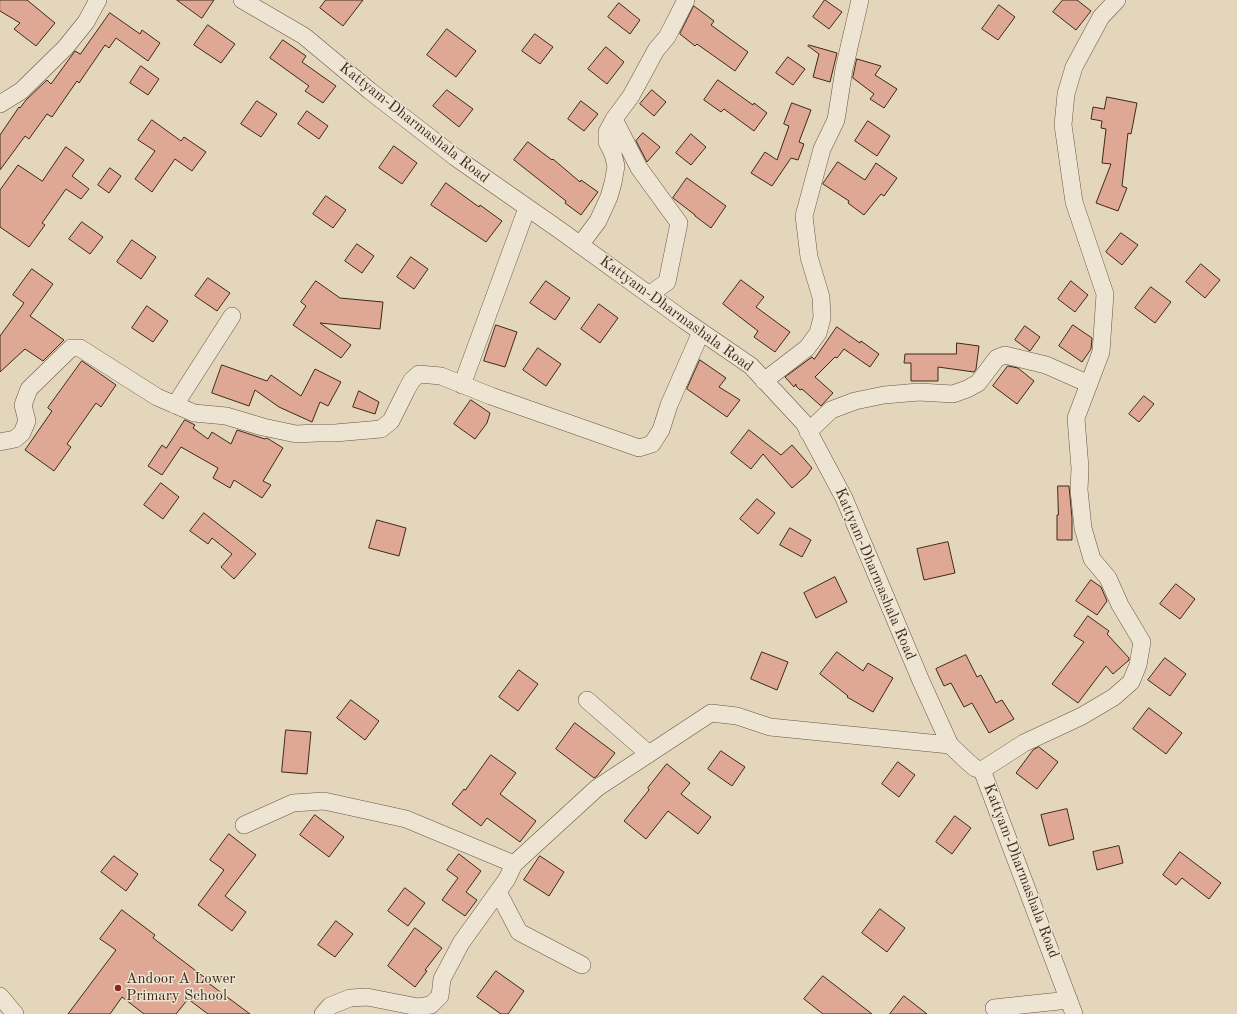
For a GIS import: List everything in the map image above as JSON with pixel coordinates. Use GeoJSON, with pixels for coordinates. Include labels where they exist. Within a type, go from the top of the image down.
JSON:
{"type":"FeatureCollection","features":[{"type":"Feature","properties":{"kind":"street"},"geometry":{"type":"LineString","coordinates":[[0,104],[21,91],[65,48],[86,22],[98,0]]}},
{"type":"Feature","properties":{"kind":"street","name":"Kattyam-Dharmashala Road"},"geometry":{"type":"LineString","coordinates":[[242,0],[304,36],[370,91],[455,157],[751,366],[804,423],[844,498],[921,681],[950,745],[975,768],[982,770],[1072,1007]]}},
{"type":"Feature","properties":{"kind":"street"},"geometry":{"type":"LineString","coordinates":[[580,245],[598,221],[609,197],[616,166],[613,154],[607,142],[607,132],[614,119],[631,96],[656,50],[667,37],[686,0]]}},
{"type":"Feature","properties":{"kind":"street"},"geometry":{"type":"LineString","coordinates":[[764,381],[807,348],[818,333],[822,318],[821,297],[809,256],[804,216],[822,150],[836,120],[844,69],[860,0]]}},
{"type":"Feature","properties":{"kind":"street"},"geometry":{"type":"LineString","coordinates":[[982,770],[1024,743],[1082,716],[1114,697],[1131,682],[1138,665],[1142,642],[1120,605],[1108,578],[1092,559],[1083,528],[1079,490],[1080,468],[1076,418],[1101,352],[1105,294],[1074,202],[1063,125],[1066,94],[1074,67],[1101,17],[1117,0]]}},
{"type":"Feature","properties":{"kind":"street"},"geometry":{"type":"LineString","coordinates":[[614,119],[639,168],[679,223],[667,282],[650,295]]}},
{"type":"Feature","properties":{"kind":"street"},"geometry":{"type":"LineString","coordinates":[[462,385],[527,208]]}},
{"type":"Feature","properties":{"kind":"street"},"geometry":{"type":"LineString","coordinates":[[175,405],[232,316]]}},
{"type":"Feature","properties":{"kind":"street"},"geometry":{"type":"LineString","coordinates":[[0,442],[15,439],[22,433],[27,421],[23,405],[29,389],[71,348],[80,348],[158,398],[194,413],[226,416],[263,427],[296,434],[342,433],[381,429],[391,421],[412,380],[419,374],[441,376],[491,396],[639,448],[652,444],[661,430],[669,405],[701,332]]}},
{"type":"Feature","properties":{"kind":"street"},"geometry":{"type":"LineString","coordinates":[[808,432],[831,410],[855,400],[884,395],[919,392],[952,394],[967,389],[978,383],[998,358],[1005,354],[1046,365],[1090,384]]}},
{"type":"Feature","properties":{"kind":"street"},"geometry":{"type":"LineString","coordinates":[[587,700],[649,754]]}},
{"type":"Feature","properties":{"kind":"street"},"geometry":{"type":"LineString","coordinates":[[323,1014],[330,1006],[350,998],[367,997],[418,1007],[431,1005],[440,996],[442,980],[461,943],[507,880],[514,864],[597,788],[711,713],[737,716],[770,727],[950,745]]}},
{"type":"Feature","properties":{"kind":"street"},"geometry":{"type":"LineString","coordinates":[[244,825],[293,803],[324,801],[406,819],[514,864]]}},
{"type":"Feature","properties":{"kind":"street"},"geometry":{"type":"LineString","coordinates":[[498,892],[519,932],[582,965]]}},
{"type":"Feature","properties":{"kind":"street"},"geometry":{"type":"LineString","coordinates":[[0,996],[16,1014]]}},
{"type":"Feature","properties":{"kind":"street"},"geometry":{"type":"LineString","coordinates":[[994,1008],[1072,1007]]}},
{"type":"Feature","properties":{"kind":"building"},"geometry":{"type":"Polygon","coordinates":[[[0,0],[27,0],[55,23],[36,46],[14,29],[20,23],[0,11],[0,0]]]}},
{"type":"Feature","properties":{"kind":"building"},"geometry":{"type":"Polygon","coordinates":[[[177,0],[214,0],[202,18],[177,0]]]}},
{"type":"Feature","properties":{"kind":"building"},"geometry":{"type":"Polygon","coordinates":[[[326,0],[363,0],[343,26],[320,8],[326,0]]]}},
{"type":"Feature","properties":{"kind":"building"},"geometry":{"type":"Polygon","coordinates":[[[825,0],[842,12],[829,29],[813,17],[825,0]]]}},
{"type":"Feature","properties":{"kind":"building"},"geometry":{"type":"Polygon","coordinates":[[[1063,0],[1077,0],[1091,11],[1076,30],[1053,12],[1063,0]]]}},
{"type":"Feature","properties":{"kind":"building"},"geometry":{"type":"Polygon","coordinates":[[[619,3],[640,20],[630,34],[608,17],[619,3]]]}},
{"type":"Feature","properties":{"kind":"building"},"geometry":{"type":"Polygon","coordinates":[[[999,5],[1015,17],[998,40],[982,29],[999,5]]]}},
{"type":"Feature","properties":{"kind":"building"},"geometry":{"type":"Polygon","coordinates":[[[694,6],[714,21],[711,25],[748,52],[735,71],[697,44],[695,46],[680,34],[694,6]]]}},
{"type":"Feature","properties":{"kind":"building"},"geometry":{"type":"Polygon","coordinates":[[[110,13],[140,34],[142,30],[160,43],[148,61],[116,38],[109,48],[105,45],[79,83],[77,81],[52,117],[47,114],[29,139],[25,136],[0,170],[0,135],[19,107],[20,108],[26,100],[47,80],[51,84],[75,51],[80,54],[110,13]]]}},
{"type":"Feature","properties":{"kind":"building"},"geometry":{"type":"Polygon","coordinates":[[[208,25],[235,44],[221,63],[194,45],[208,25]]]}},
{"type":"Feature","properties":{"kind":"building"},"geometry":{"type":"Polygon","coordinates":[[[447,29],[476,51],[456,77],[427,55],[447,29]]]}},
{"type":"Feature","properties":{"kind":"building"},"geometry":{"type":"Polygon","coordinates":[[[535,34],[553,47],[540,64],[522,51],[535,34]]]}},
{"type":"Feature","properties":{"kind":"building"},"geometry":{"type":"Polygon","coordinates":[[[283,40],[306,56],[302,62],[336,86],[323,103],[305,91],[309,86],[270,58],[283,40]]]}},
{"type":"Feature","properties":{"kind":"building"},"geometry":{"type":"Polygon","coordinates":[[[809,45],[837,53],[830,82],[813,77],[819,54],[808,46],[809,45]]]}},
{"type":"Feature","properties":{"kind":"building"},"geometry":{"type":"Polygon","coordinates":[[[606,47],[624,62],[607,84],[588,69],[606,47]]]}},
{"type":"Feature","properties":{"kind":"building"},"geometry":{"type":"Polygon","coordinates":[[[788,57],[805,69],[793,85],[776,73],[788,57]]]}},
{"type":"Feature","properties":{"kind":"building"},"geometry":{"type":"Polygon","coordinates":[[[857,59],[881,66],[875,75],[897,89],[884,108],[870,99],[874,94],[853,78],[857,59]]]}},
{"type":"Feature","properties":{"kind":"building"},"geometry":{"type":"Polygon","coordinates":[[[141,66],[159,79],[148,95],[130,83],[141,66]]]}},
{"type":"Feature","properties":{"kind":"building"},"geometry":{"type":"Polygon","coordinates":[[[718,80],[767,113],[754,131],[724,109],[721,112],[704,100],[718,80]]]}},
{"type":"Feature","properties":{"kind":"building"},"geometry":{"type":"Polygon","coordinates":[[[447,90],[473,109],[459,127],[433,106],[447,90]]]}},
{"type":"Feature","properties":{"kind":"building"},"geometry":{"type":"Polygon","coordinates":[[[652,90],[666,102],[654,116],[640,104],[652,90]]]}},
{"type":"Feature","properties":{"kind":"building"},"geometry":{"type":"Polygon","coordinates":[[[1107,97],[1137,103],[1131,134],[1128,133],[1122,186],[1127,188],[1118,211],[1096,203],[1111,164],[1102,163],[1106,129],[1101,128],[1102,121],[1091,119],[1093,107],[1104,109],[1107,97]]]}},
{"type":"Feature","properties":{"kind":"building"},"geometry":{"type":"Polygon","coordinates":[[[257,101],[277,114],[261,137],[241,124],[257,101]]]}},
{"type":"Feature","properties":{"kind":"building"},"geometry":{"type":"Polygon","coordinates":[[[581,101],[598,114],[584,131],[568,119],[581,101]]]}},
{"type":"Feature","properties":{"kind":"building"},"geometry":{"type":"Polygon","coordinates":[[[792,103],[811,110],[799,142],[804,144],[798,160],[791,158],[772,186],[751,173],[765,152],[777,160],[789,126],[784,124],[792,103]]]}},
{"type":"Feature","properties":{"kind":"building"},"geometry":{"type":"Polygon","coordinates":[[[307,111],[328,126],[319,139],[298,124],[307,111]]]}},
{"type":"Feature","properties":{"kind":"building"},"geometry":{"type":"Polygon","coordinates":[[[152,120],[181,141],[184,137],[206,152],[192,171],[175,159],[152,192],[135,179],[155,151],[138,140],[152,120]]]}},
{"type":"Feature","properties":{"kind":"building"},"geometry":{"type":"Polygon","coordinates":[[[868,121],[890,136],[877,156],[855,141],[868,121]]]}},
{"type":"Feature","properties":{"kind":"building"},"geometry":{"type":"Polygon","coordinates":[[[643,133],[660,147],[647,162],[636,141],[643,133]]]}},
{"type":"Feature","properties":{"kind":"building"},"geometry":{"type":"Polygon","coordinates":[[[691,134],[706,147],[691,165],[676,153],[691,134]]]}},
{"type":"Feature","properties":{"kind":"building"},"geometry":{"type":"Polygon","coordinates":[[[528,142],[552,160],[553,159],[580,182],[581,180],[598,192],[581,215],[565,203],[566,201],[514,160],[528,142]]]}},
{"type":"Feature","properties":{"kind":"building"},"geometry":{"type":"Polygon","coordinates":[[[394,146],[417,163],[402,184],[379,168],[394,146]]]}},
{"type":"Feature","properties":{"kind":"building"},"geometry":{"type":"Polygon","coordinates":[[[66,147],[84,160],[72,176],[89,189],[81,199],[66,189],[42,223],[45,225],[29,247],[0,227],[0,190],[18,165],[42,181],[66,147]]]}},
{"type":"Feature","properties":{"kind":"building"},"geometry":{"type":"Polygon","coordinates":[[[838,162],[865,180],[876,163],[897,178],[884,196],[881,194],[864,215],[848,203],[849,201],[823,184],[838,162]]]}},
{"type":"Feature","properties":{"kind":"building"},"geometry":{"type":"Polygon","coordinates":[[[110,168],[121,176],[109,193],[98,185],[110,168]]]}},
{"type":"Feature","properties":{"kind":"building"},"geometry":{"type":"Polygon","coordinates":[[[687,178],[726,206],[711,228],[673,198],[687,178]]]}},
{"type":"Feature","properties":{"kind":"building"},"geometry":{"type":"Polygon","coordinates":[[[446,183],[479,207],[480,205],[502,221],[486,242],[431,205],[446,183]]]}},
{"type":"Feature","properties":{"kind":"building"},"geometry":{"type":"Polygon","coordinates":[[[326,196],[346,210],[333,228],[313,214],[326,196]]]}},
{"type":"Feature","properties":{"kind":"building"},"geometry":{"type":"Polygon","coordinates":[[[82,222],[103,237],[90,254],[69,239],[82,222]]]}},
{"type":"Feature","properties":{"kind":"building"},"geometry":{"type":"Polygon","coordinates":[[[1121,233],[1138,245],[1122,265],[1106,252],[1121,233]]]}},
{"type":"Feature","properties":{"kind":"building"},"geometry":{"type":"Polygon","coordinates":[[[132,240],[156,257],[141,279],[117,262],[132,240]]]}},
{"type":"Feature","properties":{"kind":"building"},"geometry":{"type":"Polygon","coordinates":[[[357,244],[374,256],[362,273],[345,261],[357,244]]]}},
{"type":"Feature","properties":{"kind":"building"},"geometry":{"type":"Polygon","coordinates":[[[411,257],[428,269],[414,289],[397,277],[411,257]]]}},
{"type":"Feature","properties":{"kind":"building"},"geometry":{"type":"Polygon","coordinates":[[[1201,264],[1220,280],[1205,298],[1186,282],[1201,264]]]}},
{"type":"Feature","properties":{"kind":"building"},"geometry":{"type":"Polygon","coordinates":[[[32,269],[53,284],[30,316],[64,340],[43,361],[25,349],[0,372],[0,336],[24,303],[13,295],[32,269]]]}},
{"type":"Feature","properties":{"kind":"building"},"geometry":{"type":"Polygon","coordinates":[[[208,278],[230,293],[217,311],[195,296],[208,278]]]}},
{"type":"Feature","properties":{"kind":"building"},"geometry":{"type":"Polygon","coordinates":[[[741,280],[764,297],[756,307],[790,332],[775,352],[754,337],[758,331],[723,304],[741,280]]]}},
{"type":"Feature","properties":{"kind":"building"},"geometry":{"type":"Polygon","coordinates":[[[316,281],[340,298],[383,302],[380,329],[320,323],[351,345],[341,358],[293,325],[306,306],[301,302],[316,281]]]}},
{"type":"Feature","properties":{"kind":"building"},"geometry":{"type":"Polygon","coordinates":[[[546,281],[570,298],[555,320],[530,303],[546,281]]]}},
{"type":"Feature","properties":{"kind":"building"},"geometry":{"type":"Polygon","coordinates":[[[1071,281],[1088,295],[1075,312],[1058,299],[1071,281]]]}},
{"type":"Feature","properties":{"kind":"building"},"geometry":{"type":"Polygon","coordinates":[[[1151,287],[1171,302],[1155,323],[1135,308],[1151,287]]]}},
{"type":"Feature","properties":{"kind":"building"},"geometry":{"type":"Polygon","coordinates":[[[599,304],[618,318],[600,343],[581,329],[599,304]]]}},
{"type":"Feature","properties":{"kind":"building"},"geometry":{"type":"Polygon","coordinates":[[[147,306],[168,321],[153,342],[132,328],[147,306]]]}},
{"type":"Feature","properties":{"kind":"building"},"geometry":{"type":"Polygon","coordinates":[[[496,325],[517,332],[505,367],[484,361],[496,325]]]}},
{"type":"Feature","properties":{"kind":"building"},"geometry":{"type":"Polygon","coordinates":[[[1073,325],[1092,338],[1091,349],[1082,362],[1059,346],[1073,325]]]}},
{"type":"Feature","properties":{"kind":"building"},"geometry":{"type":"Polygon","coordinates":[[[1025,326],[1040,337],[1030,351],[1015,340],[1025,326]]]}},
{"type":"Feature","properties":{"kind":"building"},"geometry":{"type":"Polygon","coordinates":[[[837,327],[860,343],[861,341],[879,354],[870,367],[844,349],[837,358],[835,357],[815,377],[833,393],[821,406],[802,389],[800,390],[796,384],[794,387],[785,377],[812,357],[814,359],[837,327]]]}},
{"type":"Feature","properties":{"kind":"building"},"geometry":{"type":"Polygon","coordinates":[[[957,343],[979,346],[976,369],[974,372],[938,367],[938,381],[911,381],[911,363],[904,363],[905,354],[956,354],[957,343]]]}},
{"type":"Feature","properties":{"kind":"building"},"geometry":{"type":"Polygon","coordinates":[[[538,348],[561,364],[546,386],[523,370],[538,348]]]}},
{"type":"Feature","properties":{"kind":"building"},"geometry":{"type":"Polygon","coordinates":[[[700,360],[726,378],[719,387],[740,400],[727,417],[687,389],[700,360]]]}},
{"type":"Feature","properties":{"kind":"building"},"geometry":{"type":"Polygon","coordinates":[[[82,361],[116,385],[101,407],[96,403],[67,444],[71,447],[54,471],[25,450],[52,411],[48,408],[82,361]]]}},
{"type":"Feature","properties":{"kind":"building"},"geometry":{"type":"Polygon","coordinates":[[[222,365],[267,381],[271,375],[301,396],[315,369],[341,382],[328,406],[320,402],[312,422],[279,407],[255,390],[249,406],[212,393],[222,365]]]}},
{"type":"Feature","properties":{"kind":"building"},"geometry":{"type":"Polygon","coordinates":[[[1008,366],[1018,368],[1034,381],[1017,404],[993,386],[1008,366]]]}},
{"type":"Feature","properties":{"kind":"building"},"geometry":{"type":"Polygon","coordinates":[[[359,391],[379,402],[375,414],[353,407],[359,391]]]}},
{"type":"Feature","properties":{"kind":"building"},"geometry":{"type":"Polygon","coordinates":[[[1144,396],[1154,404],[1139,422],[1129,414],[1144,396]]]}},
{"type":"Feature","properties":{"kind":"building"},"geometry":{"type":"Polygon","coordinates":[[[471,400],[490,413],[487,423],[475,439],[454,424],[471,400]]]}},
{"type":"Feature","properties":{"kind":"building"},"geometry":{"type":"Polygon","coordinates":[[[185,420],[195,425],[193,428],[208,439],[212,432],[231,444],[237,430],[265,439],[267,438],[283,448],[263,481],[271,485],[262,498],[234,480],[230,488],[213,478],[218,468],[181,447],[162,475],[148,466],[162,445],[166,448],[185,420]]]}},
{"type":"Feature","properties":{"kind":"building"},"geometry":{"type":"Polygon","coordinates":[[[749,430],[781,455],[792,445],[812,468],[807,475],[792,488],[763,454],[751,469],[731,453],[749,430]]]}},
{"type":"Feature","properties":{"kind":"building"},"geometry":{"type":"Polygon","coordinates":[[[161,483],[179,497],[163,519],[144,505],[161,483]]]}},
{"type":"Feature","properties":{"kind":"building"},"geometry":{"type":"Polygon","coordinates":[[[1058,486],[1069,486],[1072,518],[1072,540],[1057,540],[1058,486]]]}},
{"type":"Feature","properties":{"kind":"building"},"geometry":{"type":"Polygon","coordinates":[[[757,499],[775,513],[758,534],[740,519],[757,499]]]}},
{"type":"Feature","properties":{"kind":"building"},"geometry":{"type":"Polygon","coordinates":[[[204,513],[256,554],[234,579],[221,567],[232,554],[212,538],[208,544],[190,531],[204,513]]]}},
{"type":"Feature","properties":{"kind":"building"},"geometry":{"type":"Polygon","coordinates":[[[377,520],[406,528],[399,556],[369,548],[377,520]]]}},
{"type":"Feature","properties":{"kind":"building"},"geometry":{"type":"Polygon","coordinates":[[[790,528],[811,540],[802,557],[780,545],[790,528]]]}},
{"type":"Feature","properties":{"kind":"building"},"geometry":{"type":"Polygon","coordinates":[[[948,542],[955,573],[924,580],[917,549],[948,542]]]}},
{"type":"Feature","properties":{"kind":"building"},"geometry":{"type":"Polygon","coordinates":[[[835,577],[847,602],[816,618],[804,593],[835,577]]]}},
{"type":"Feature","properties":{"kind":"building"},"geometry":{"type":"Polygon","coordinates":[[[1091,580],[1101,587],[1107,601],[1097,615],[1076,601],[1091,580]]]}},
{"type":"Feature","properties":{"kind":"building"},"geometry":{"type":"Polygon","coordinates":[[[1176,584],[1195,599],[1180,619],[1160,604],[1176,584]]]}},
{"type":"Feature","properties":{"kind":"building"},"geometry":{"type":"Polygon","coordinates":[[[1088,616],[1109,631],[1107,634],[1129,658],[1129,660],[1113,674],[1106,666],[1078,703],[1052,684],[1084,642],[1074,636],[1088,616]]]}},
{"type":"Feature","properties":{"kind":"building"},"geometry":{"type":"Polygon","coordinates":[[[762,652],[788,662],[777,690],[751,679],[762,652]]]}},
{"type":"Feature","properties":{"kind":"building"},"geometry":{"type":"Polygon","coordinates":[[[837,652],[863,671],[868,663],[893,678],[873,712],[847,697],[848,696],[820,674],[837,652]]]}},
{"type":"Feature","properties":{"kind":"building"},"geometry":{"type":"Polygon","coordinates":[[[966,655],[977,677],[981,675],[996,703],[1002,700],[1014,719],[989,733],[972,703],[964,707],[951,683],[944,686],[936,669],[966,655]]]}},
{"type":"Feature","properties":{"kind":"building"},"geometry":{"type":"Polygon","coordinates":[[[1165,658],[1186,674],[1170,696],[1148,680],[1165,658]]]}},
{"type":"Feature","properties":{"kind":"building"},"geometry":{"type":"Polygon","coordinates":[[[519,670],[538,684],[518,711],[499,697],[519,670]]]}},
{"type":"Feature","properties":{"kind":"building"},"geometry":{"type":"Polygon","coordinates":[[[351,700],[379,721],[365,740],[337,718],[351,700]]]}},
{"type":"Feature","properties":{"kind":"building"},"geometry":{"type":"Polygon","coordinates":[[[1149,708],[1182,733],[1166,754],[1133,729],[1149,708]]]}},
{"type":"Feature","properties":{"kind":"building"},"geometry":{"type":"Polygon","coordinates":[[[575,723],[615,753],[594,778],[556,749],[575,723]]]}},
{"type":"Feature","properties":{"kind":"building"},"geometry":{"type":"Polygon","coordinates":[[[286,730],[311,732],[307,774],[282,772],[286,730]]]}},
{"type":"Feature","properties":{"kind":"building"},"geometry":{"type":"Polygon","coordinates":[[[1039,747],[1058,762],[1037,789],[1016,773],[1033,750],[1039,747]]]}},
{"type":"Feature","properties":{"kind":"building"},"geometry":{"type":"Polygon","coordinates":[[[721,751],[745,767],[732,786],[708,769],[721,751]]]}},
{"type":"Feature","properties":{"kind":"building"},"geometry":{"type":"Polygon","coordinates":[[[491,755],[516,773],[500,794],[536,821],[520,842],[487,818],[481,826],[452,804],[464,789],[465,790],[491,755]]]}},
{"type":"Feature","properties":{"kind":"building"},"geometry":{"type":"Polygon","coordinates":[[[898,762],[915,775],[899,797],[882,784],[898,762]]]}},
{"type":"Feature","properties":{"kind":"building"},"geometry":{"type":"Polygon","coordinates":[[[667,764],[690,783],[681,794],[711,817],[698,834],[668,811],[646,839],[624,821],[649,790],[648,788],[667,764]]]}},
{"type":"Feature","properties":{"kind":"building"},"geometry":{"type":"Polygon","coordinates":[[[1067,809],[1074,839],[1049,846],[1041,815],[1067,809]]]}},
{"type":"Feature","properties":{"kind":"building"},"geometry":{"type":"Polygon","coordinates":[[[315,815],[344,837],[329,857],[300,835],[315,815]]]}},
{"type":"Feature","properties":{"kind":"building"},"geometry":{"type":"Polygon","coordinates":[[[955,816],[971,828],[952,854],[936,842],[955,816]]]}},
{"type":"Feature","properties":{"kind":"building"},"geometry":{"type":"Polygon","coordinates":[[[229,834],[256,855],[225,896],[246,912],[232,931],[198,905],[224,870],[210,860],[229,834]]]}},
{"type":"Feature","properties":{"kind":"building"},"geometry":{"type":"Polygon","coordinates":[[[1119,846],[1123,863],[1097,870],[1093,852],[1119,846]]]}},
{"type":"Feature","properties":{"kind":"building"},"geometry":{"type":"Polygon","coordinates":[[[1180,852],[1221,883],[1209,899],[1182,878],[1176,885],[1163,875],[1180,852]]]}},
{"type":"Feature","properties":{"kind":"building"},"geometry":{"type":"Polygon","coordinates":[[[459,854],[481,871],[466,892],[477,900],[465,916],[442,900],[458,878],[447,870],[459,854]]]}},
{"type":"Feature","properties":{"kind":"building"},"geometry":{"type":"Polygon","coordinates":[[[114,856],[138,874],[126,891],[101,872],[114,856]]]}},
{"type":"Feature","properties":{"kind":"building"},"geometry":{"type":"Polygon","coordinates":[[[540,856],[564,872],[549,896],[524,880],[540,856]]]}},
{"type":"Feature","properties":{"kind":"building"},"geometry":{"type":"Polygon","coordinates":[[[405,888],[425,903],[408,926],[388,911],[405,888]]]}},
{"type":"Feature","properties":{"kind":"building"},"geometry":{"type":"Polygon","coordinates":[[[880,909],[905,928],[887,952],[862,933],[880,909]]]}},
{"type":"Feature","properties":{"kind":"building"},"geometry":{"type":"Polygon","coordinates":[[[122,910],[155,935],[153,938],[204,977],[203,979],[250,1014],[208,1014],[188,999],[176,1014],[144,1014],[122,997],[110,1014],[68,1014],[116,950],[100,939],[122,910]]]}},
{"type":"Feature","properties":{"kind":"building"},"geometry":{"type":"Polygon","coordinates":[[[336,921],[353,934],[335,957],[318,945],[336,921]]]}},
{"type":"Feature","properties":{"kind":"building"},"geometry":{"type":"Polygon","coordinates":[[[415,928],[442,948],[425,970],[427,971],[415,987],[388,966],[415,928]]]}},
{"type":"Feature","properties":{"kind":"building"},"geometry":{"type":"Polygon","coordinates":[[[496,971],[524,991],[508,1014],[501,1014],[477,997],[496,971]]]}},
{"type":"Feature","properties":{"kind":"building"},"geometry":{"type":"Polygon","coordinates":[[[823,976],[872,1014],[823,1014],[804,999],[823,976]]]}},
{"type":"Feature","properties":{"kind":"building"},"geometry":{"type":"Polygon","coordinates":[[[904,996],[927,1014],[890,1014],[904,996]]]}},
{"type":"Feature","properties":{"kind":"place","name":"Andoor A Lower Primary School"},"geometry":{"type":"Point","coordinates":[118,988]}}]}
